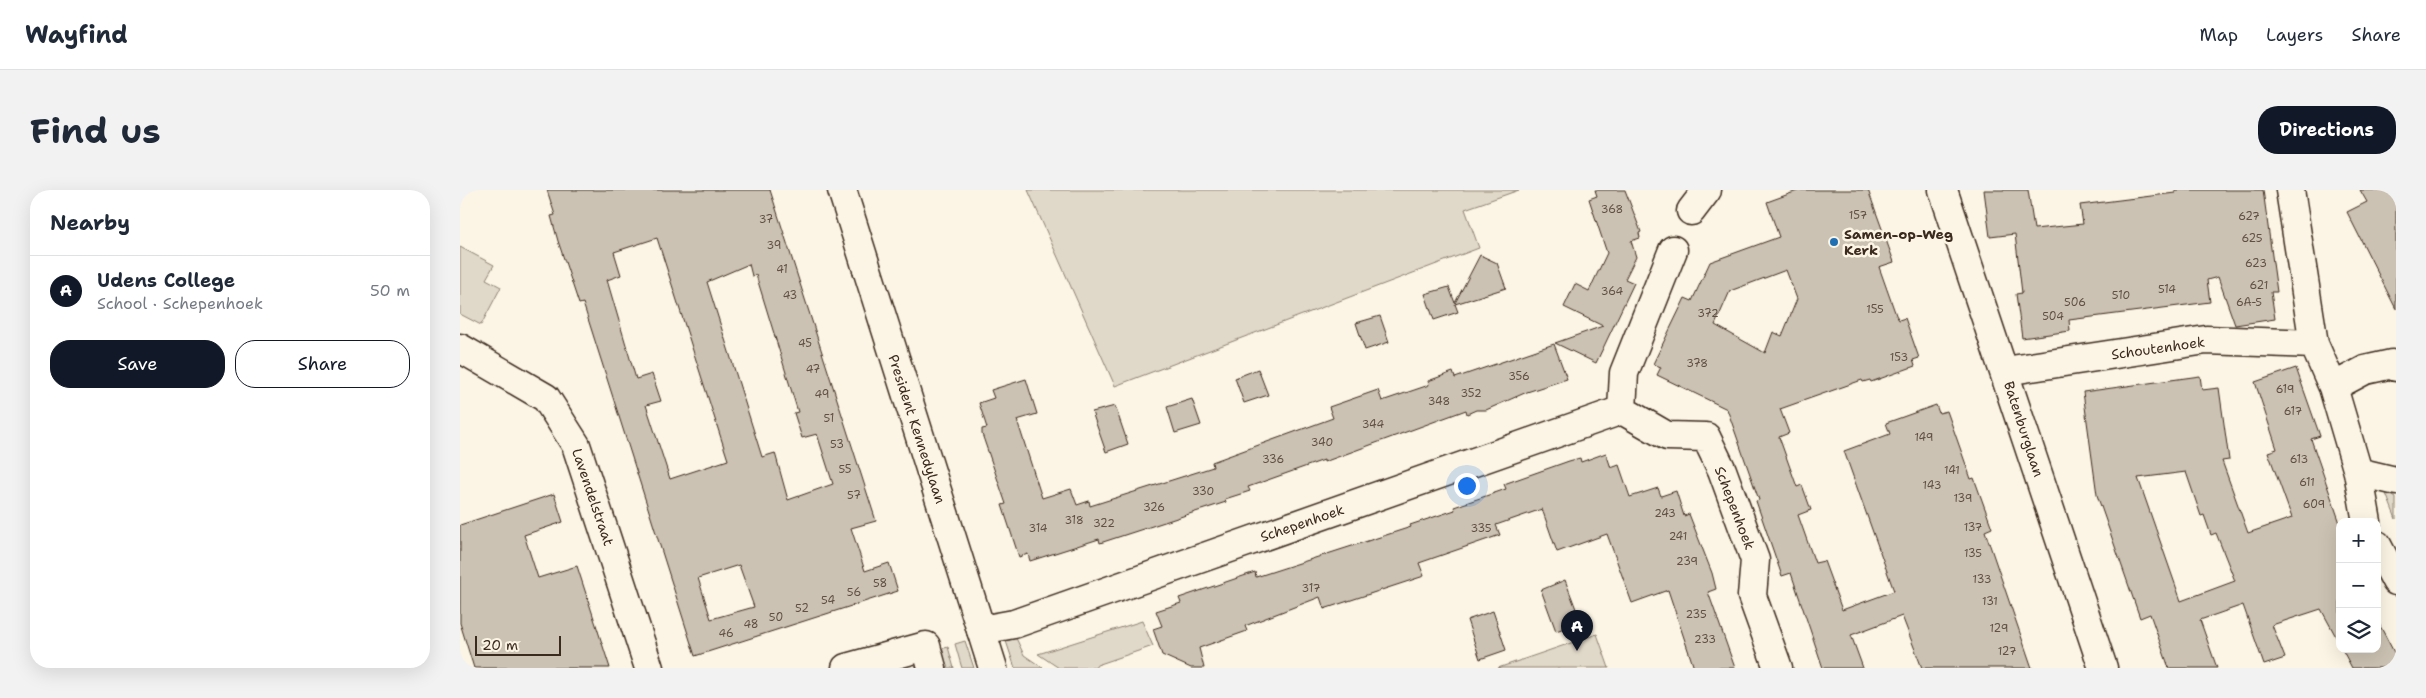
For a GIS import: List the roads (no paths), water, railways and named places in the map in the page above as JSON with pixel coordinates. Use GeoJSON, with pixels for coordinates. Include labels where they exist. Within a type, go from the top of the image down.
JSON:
{"type":"FeatureCollection","features":[{"type":"Feature","properties":{"kind":"street","name":"President Kennedylaan"},"geometry":{"type":"LineString","coordinates":[[842,190],[993,668]]}},
{"type":"Feature","properties":{"kind":"street","name":"Batenburglaan"},"geometry":{"type":"LineString","coordinates":[[1943,190],[2103,668]]}},
{"type":"Feature","properties":{"kind":"street"},"geometry":{"type":"LineString","coordinates":[[2290,190],[2314,344],[2333,387],[2358,472],[2366,518]]}},
{"type":"Feature","properties":{"kind":"street"},"geometry":{"type":"LineString","coordinates":[[1622,410],[1624,373],[1673,250]]}},
{"type":"Feature","properties":{"kind":"street","name":"Schoutenhoek"},"geometry":{"type":"LineString","coordinates":[[2004,371],[2206,340],[2314,344]]}},
{"type":"Feature","properties":{"kind":"street","name":"Lavendelstraat"},"geometry":{"type":"LineString","coordinates":[[460,348],[546,398],[576,445],[649,668]]}},
{"type":"Feature","properties":{"kind":"street"},"geometry":{"type":"LineString","coordinates":[[2333,387],[2365,370],[2392,364],[2396,368]]}},
{"type":"Feature","properties":{"kind":"street","name":"Schepenhoek"},"geometry":{"type":"LineString","coordinates":[[981,630],[1014,624],[1622,410],[1667,436],[1706,437],[1722,470],[1755,560],[1752,596],[1778,668]]}},
{"type":"Feature","properties":{"kind":"street"},"geometry":{"type":"LineString","coordinates":[[2358,472],[2396,481]]}},
{"type":"Feature","properties":{"kind":"street"},"geometry":{"type":"LineString","coordinates":[[2381,553],[2396,581]]}},
{"type":"Feature","properties":{"kind":"street"},"geometry":{"type":"LineString","coordinates":[[846,668],[929,657]]}},
{"type":"Feature","properties":{"kind":"place","name":"Samen-op-Weg Kerk"},"geometry":{"type":"Point","coordinates":[1834,242]}},
{"type":"Feature","properties":{"kind":"place","name":"Udens College"},"geometry":{"type":"Point","coordinates":[1577,651]}}]}
